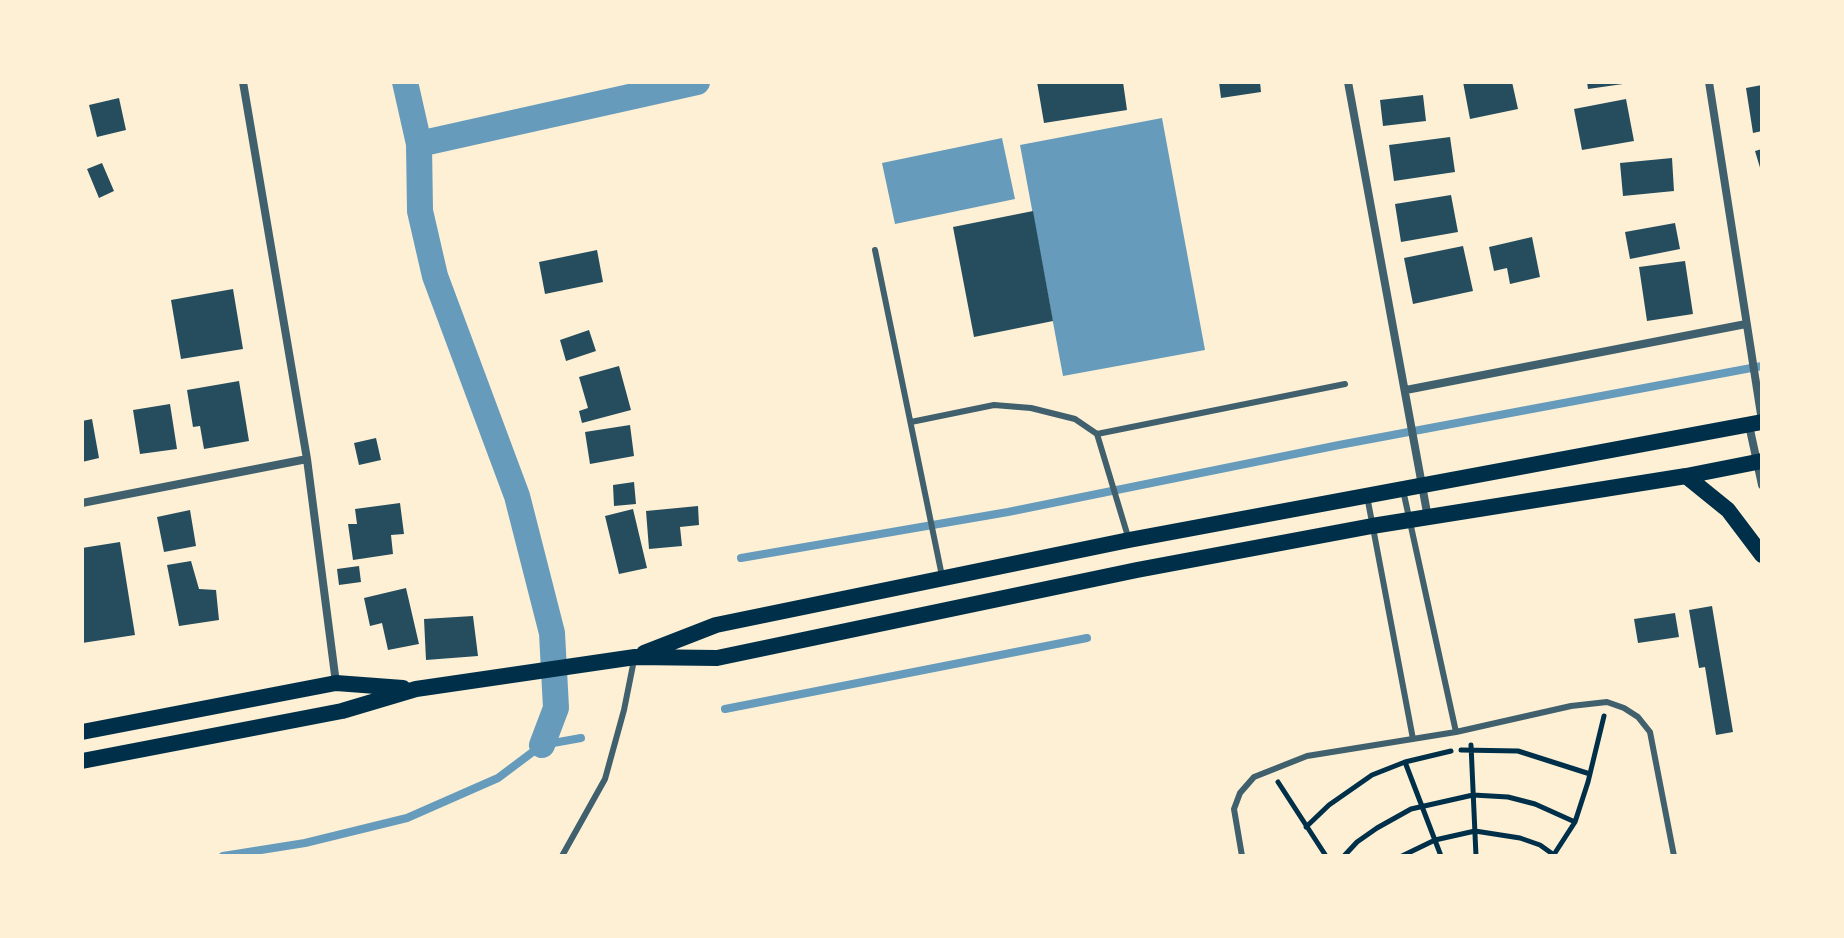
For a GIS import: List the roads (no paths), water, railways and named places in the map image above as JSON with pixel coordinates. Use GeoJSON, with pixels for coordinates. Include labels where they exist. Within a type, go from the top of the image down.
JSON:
{"type":"FeatureCollection","features":[{"type":"Feature","properties":{"kind":"main road"},"geometry":{"type":"LineString","coordinates":[[635,657],[716,625],[943,580],[1128,537],[1423,487],[1758,419]]}},
{"type":"Feature","properties":{"kind":"main road"},"geometry":{"type":"LineString","coordinates":[[82,761],[342,711],[425,688],[635,657],[717,658],[1137,570],[1372,526],[1760,462]]}},
{"type":"Feature","properties":{"kind":"main road"},"geometry":{"type":"LineString","coordinates":[[1686,476],[1728,510],[1762,555]]}},
{"type":"Feature","properties":{"kind":"main road"},"geometry":{"type":"LineString","coordinates":[[82,732],[336,683],[425,688]]}},
{"type":"Feature","properties":{"kind":"street"},"geometry":{"type":"LineString","coordinates":[[243,82],[307,459],[336,683]]}},
{"type":"Feature","properties":{"kind":"street"},"geometry":{"type":"LineString","coordinates":[[1348,82],[1428,518]]}},
{"type":"Feature","properties":{"kind":"street"},"geometry":{"type":"LineString","coordinates":[[1709,82],[1746,324],[1758,419],[1762,485]]}},
{"type":"Feature","properties":{"kind":"street"},"geometry":{"type":"LineString","coordinates":[[1406,390],[1746,324]]}},
{"type":"Feature","properties":{"kind":"street"},"geometry":{"type":"LineString","coordinates":[[82,503],[307,459]]}},
{"type":"Feature","properties":{"kind":"lane"},"geometry":{"type":"LineString","coordinates":[[875,250],[943,580]]}},
{"type":"Feature","properties":{"kind":"lane"},"geometry":{"type":"LineString","coordinates":[[1097,434],[1345,384]]}},
{"type":"Feature","properties":{"kind":"lane"},"geometry":{"type":"LineString","coordinates":[[911,422],[994,405],[1031,408],[1075,419],[1097,434],[1128,537]]}},
{"type":"Feature","properties":{"kind":"lane"},"geometry":{"type":"LineString","coordinates":[[1403,490],[1456,732]]}},
{"type":"Feature","properties":{"kind":"lane"},"geometry":{"type":"LineString","coordinates":[[1367,496],[1413,739]]}},
{"type":"Feature","properties":{"kind":"lane"},"geometry":{"type":"LineString","coordinates":[[562,856],[605,779],[635,657]]}},
{"type":"Feature","properties":{"kind":"lane"},"geometry":{"type":"LineString","coordinates":[[1242,856],[1234,809],[1240,793],[1254,777],[1307,756],[1456,732],[1571,706],[1607,702],[1638,717],[1650,732],[1674,856]]}},
{"type":"Feature","properties":{"kind":"water"},"geometry":{"type":"Polygon","coordinates":[[[1162,118],[1205,350],[1063,376],[1020,145],[1162,118]]]}},
{"type":"Feature","properties":{"kind":"water"},"geometry":{"type":"Polygon","coordinates":[[[1002,138],[1015,199],[895,224],[882,163],[1002,138]]]}},
{"type":"Feature","properties":{"kind":"waterway"},"geometry":{"type":"LineString","coordinates":[[405,82],[419,144],[420,211],[435,276],[517,496],[552,633],[556,708],[542,745]]}},
{"type":"Feature","properties":{"kind":"waterway"},"geometry":{"type":"LineString","coordinates":[[419,144],[697,82]]}},
{"type":"Feature","properties":{"kind":"waterway"},"geometry":{"type":"LineString","coordinates":[[741,558],[1008,512],[1339,445],[1762,366]]}},
{"type":"Feature","properties":{"kind":"waterway"},"geometry":{"type":"LineString","coordinates":[[725,709],[1087,638]]}},
{"type":"Feature","properties":{"kind":"waterway"},"geometry":{"type":"LineString","coordinates":[[223,856],[305,843],[407,818],[498,778],[542,745],[581,738]]}}]}
